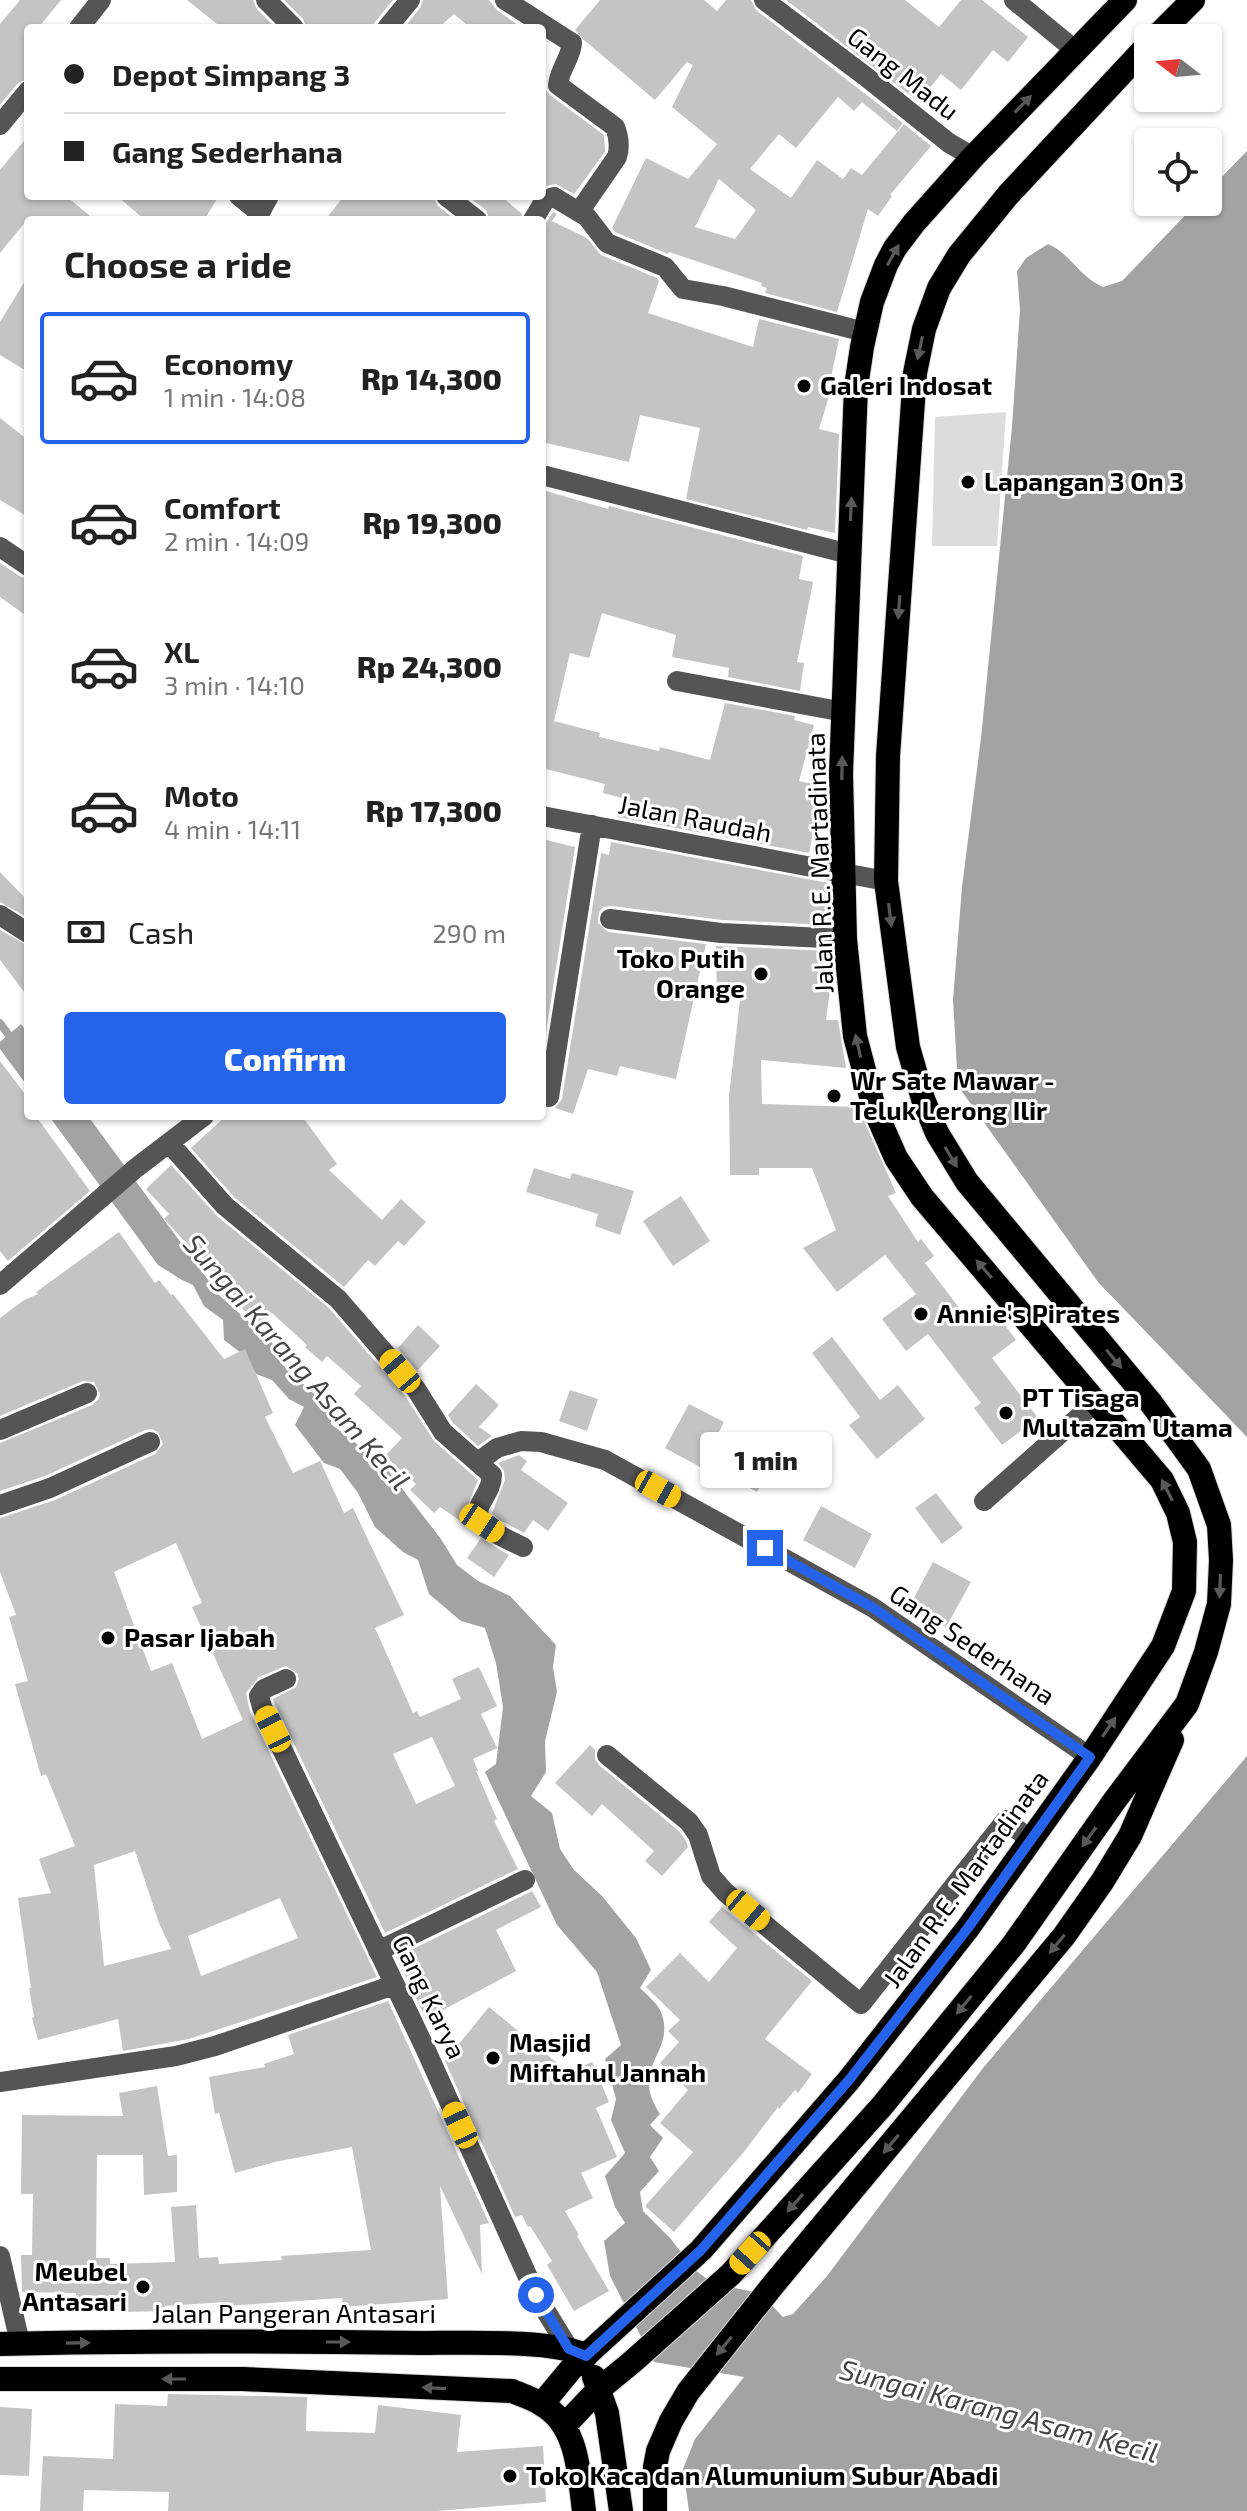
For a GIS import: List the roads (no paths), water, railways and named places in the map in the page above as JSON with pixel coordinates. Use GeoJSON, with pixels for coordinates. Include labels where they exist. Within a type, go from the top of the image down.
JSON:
{"type":"FeatureCollection","features":[{"type":"Feature","properties":{"kind":"highway","name":"Jalan R.E. Martadinata"},"geometry":{"type":"LineString","coordinates":[[542,2404],[571,2369],[578,2352],[613,2330],[701,2250],[891,2028],[968,1928],[1090,1757],[1163,1646],[1184,1591],[1185,1542],[1178,1513],[1162,1480],[922,1197],[896,1158],[874,1108],[855,1036],[845,939],[841,773],[856,387],[872,302],[895,248],[914,223],[971,159],[1125,0]]}},
{"type":"Feature","properties":{"kind":"highway"},"geometry":{"type":"LineString","coordinates":[[1169,24],[1193,0]]}},
{"type":"Feature","properties":{"kind":"highway"},"geometry":{"type":"LineString","coordinates":[[655,2511],[655,2467],[671,2421],[688,2392],[773,2285],[1064,1936],[1102,1882],[1130,1836],[1187,1704],[1219,1604],[1219,1525],[1199,1469],[1151,1403],[967,1182],[937,1133],[923,1099],[908,1047],[886,881],[888,756],[915,373],[924,329],[939,288],[978,229],[1134,60]]}},
{"type":"Feature","properties":{"kind":"highway"},"geometry":{"type":"LineString","coordinates":[[565,2425],[598,2390],[731,2274],[882,2106],[1013,1945],[1187,1704]]}},
{"type":"Feature","properties":{"kind":"highway","name":"Jalan Pangeran Antasari"},"geometry":{"type":"LineString","coordinates":[[10,2344],[242,2341],[463,2343],[578,2352]]}},
{"type":"Feature","properties":{"kind":"highway"},"geometry":{"type":"LineString","coordinates":[[578,2352],[607,2413],[621,2511]]}},
{"type":"Feature","properties":{"kind":"highway"},"geometry":{"type":"LineString","coordinates":[[0,2379],[242,2379],[512,2391],[542,2404],[565,2425],[579,2474],[584,2511]]}},
{"type":"Feature","properties":{"kind":"street"},"geometry":{"type":"LineString","coordinates":[[82,24],[101,0]]}},
{"type":"Feature","properties":{"kind":"street"},"geometry":{"type":"LineString","coordinates":[[266,0],[290,24]]}},
{"type":"Feature","properties":{"kind":"street"},"geometry":{"type":"LineString","coordinates":[[505,0],[542,24]]}},
{"type":"Feature","properties":{"kind":"street","name":"Gang Madu"},"geometry":{"type":"LineString","coordinates":[[764,0],[971,159]]}},
{"type":"Feature","properties":{"kind":"street"},"geometry":{"type":"LineString","coordinates":[[1014,0],[1075,50]]}},
{"type":"Feature","properties":{"kind":"street"},"geometry":{"type":"LineString","coordinates":[[546,26],[572,43],[558,85],[615,127],[618,134],[617,157],[579,212]]}},
{"type":"Feature","properties":{"kind":"street"},"geometry":{"type":"LineString","coordinates":[[0,125],[24,96]]}},
{"type":"Feature","properties":{"kind":"street"},"geometry":{"type":"LineString","coordinates":[[546,199],[550,197],[568,204],[587,217],[607,243],[665,267],[683,289],[865,332]]}},
{"type":"Feature","properties":{"kind":"street"},"geometry":{"type":"LineString","coordinates":[[451,200],[472,216]]}},
{"type":"Feature","properties":{"kind":"street"},"geometry":{"type":"LineString","coordinates":[[546,476],[849,554]]}},
{"type":"Feature","properties":{"kind":"street"},"geometry":{"type":"LineString","coordinates":[[0,547],[24,563]]}},
{"type":"Feature","properties":{"kind":"street"},"geometry":{"type":"LineString","coordinates":[[677,681],[844,712]]}},
{"type":"Feature","properties":{"kind":"street","name":"Jalan Raudah"},"geometry":{"type":"LineString","coordinates":[[546,817],[886,881]]}},
{"type":"Feature","properties":{"kind":"street"},"geometry":{"type":"LineString","coordinates":[[549,1097],[592,825]]}},
{"type":"Feature","properties":{"kind":"street"},"geometry":{"type":"LineString","coordinates":[[0,915],[24,930]]}},
{"type":"Feature","properties":{"kind":"street"},"geometry":{"type":"LineString","coordinates":[[610,919],[721,933],[845,939]]}},
{"type":"Feature","properties":{"kind":"street"},"geometry":{"type":"LineString","coordinates":[[0,1285],[136,1168],[199,1120]]}},
{"type":"Feature","properties":{"kind":"street"},"geometry":{"type":"LineString","coordinates":[[170,1144],[225,1206],[338,1299],[416,1389],[443,1432],[492,1475],[492,1483],[477,1510],[482,1523],[523,1547]]}},
{"type":"Feature","properties":{"kind":"street"},"geometry":{"type":"LineString","coordinates":[[0,1430],[87,1393]]}},
{"type":"Feature","properties":{"kind":"street"},"geometry":{"type":"LineString","coordinates":[[984,1501],[1097,1401]]}},
{"type":"Feature","properties":{"kind":"street","name":"Gang Sederhana"},"geometry":{"type":"LineString","coordinates":[[478,1462],[497,1448],[521,1441],[556,1446],[605,1460],[872,1607],[1090,1757]]}},
{"type":"Feature","properties":{"kind":"street"},"geometry":{"type":"LineString","coordinates":[[0,1505],[50,1488],[150,1442]]}},
{"type":"Feature","properties":{"kind":"street","name":"Gang Karya"},"geometry":{"type":"LineString","coordinates":[[286,1679],[264,1689],[259,1696],[431,2061],[536,2295],[578,2352]]}},
{"type":"Feature","properties":{"kind":"street"},"geometry":{"type":"LineString","coordinates":[[607,1755],[689,1822],[698,1835],[711,1876],[725,1892],[861,2004],[1006,1820],[1030,1840]]}},
{"type":"Feature","properties":{"kind":"street"},"geometry":{"type":"LineString","coordinates":[[378,1951],[525,1880]]}},
{"type":"Feature","properties":{"kind":"street"},"geometry":{"type":"LineString","coordinates":[[0,2082],[202,2050],[394,1985]]}},
{"type":"Feature","properties":{"kind":"street"},"geometry":{"type":"LineString","coordinates":[[0,2256],[10,2344]]}},
{"type":"Feature","properties":{"kind":"water"},"geometry":{"type":"Polygon","coordinates":[[[1247,151],[1247,1437],[1098,1282],[958,1086],[953,1000],[962,887],[981,738],[1012,427],[1020,309],[1017,271],[1026,258],[1048,244],[1103,287],[1122,281],[1185,216],[1222,216],[1222,177],[1247,151]]]}},
{"type":"Feature","properties":{"kind":"water"},"geometry":{"type":"Polygon","coordinates":[[[21,1024],[24,1028],[24,1082],[0,1049],[0,1042],[21,1024]]]}},
{"type":"Feature","properties":{"kind":"water"},"geometry":{"type":"Polygon","coordinates":[[[52,1120],[91,1120],[220,1296],[281,1351],[282,1364],[332,1411],[331,1424],[383,1464],[441,1539],[457,1565],[478,1581],[510,1596],[556,1645],[553,1667],[557,1692],[545,1741],[546,1772],[531,1796],[552,1813],[560,1849],[574,1870],[602,1896],[636,1938],[651,1970],[640,1988],[660,2009],[664,2026],[649,2084],[660,2114],[650,2125],[663,2138],[650,2157],[659,2171],[640,2192],[643,2211],[670,2238],[695,2270],[714,2284],[760,2293],[783,2317],[793,2314],[827,2276],[983,2068],[1247,1756],[1247,2511],[689,2511],[683,2469],[695,2439],[744,2377],[654,2362],[610,2276],[604,2241],[625,2223],[615,2207],[605,2176],[625,2153],[611,2120],[616,2099],[605,2059],[621,2045],[597,1972],[557,1925],[485,1772],[496,1764],[503,1707],[496,1663],[485,1628],[461,1621],[429,1594],[418,1560],[403,1552],[375,1527],[358,1493],[340,1469],[324,1463],[295,1425],[304,1407],[289,1399],[272,1380],[256,1374],[241,1353],[224,1340],[223,1320],[204,1306],[193,1285],[158,1265],[52,1120]]]}},
{"type":"Feature","properties":{"kind":"waterway","name":"Sungai Karang Asam Kecil"},"geometry":{"type":"LineString","coordinates":[[0,1023],[14,1042]]}},
{"type":"Feature","properties":{"kind":"place","name":"Galeri Indosat"},"geometry":{"type":"Point","coordinates":[804,386]}},
{"type":"Feature","properties":{"kind":"place","name":"Lapangan 3 On 3"},"geometry":{"type":"Point","coordinates":[968,482]}},
{"type":"Feature","properties":{"kind":"place","name":"Toko Putih Orange"},"geometry":{"type":"Point","coordinates":[761,974]}},
{"type":"Feature","properties":{"kind":"place","name":"Wr Sate Mawar - Teluk Lerong Ilir"},"geometry":{"type":"Point","coordinates":[834,1096]}},
{"type":"Feature","properties":{"kind":"place","name":"Annie's Pirates"},"geometry":{"type":"Point","coordinates":[921,1314]}},
{"type":"Feature","properties":{"kind":"place","name":"PT Tisaga Multazam Utama"},"geometry":{"type":"Point","coordinates":[1006,1413]}},
{"type":"Feature","properties":{"kind":"place","name":"Pasar Ijabah"},"geometry":{"type":"Point","coordinates":[108,1638]}},
{"type":"Feature","properties":{"kind":"place","name":"Masjid Miftahul Jannah"},"geometry":{"type":"Point","coordinates":[493,2058]}},
{"type":"Feature","properties":{"kind":"place","name":"Meubel Antasari"},"geometry":{"type":"Point","coordinates":[143,2287]}},
{"type":"Feature","properties":{"kind":"place","name":"Toko Kaca dan Alumunium Subur Abadi"},"geometry":{"type":"Point","coordinates":[510,2476]}}]}
